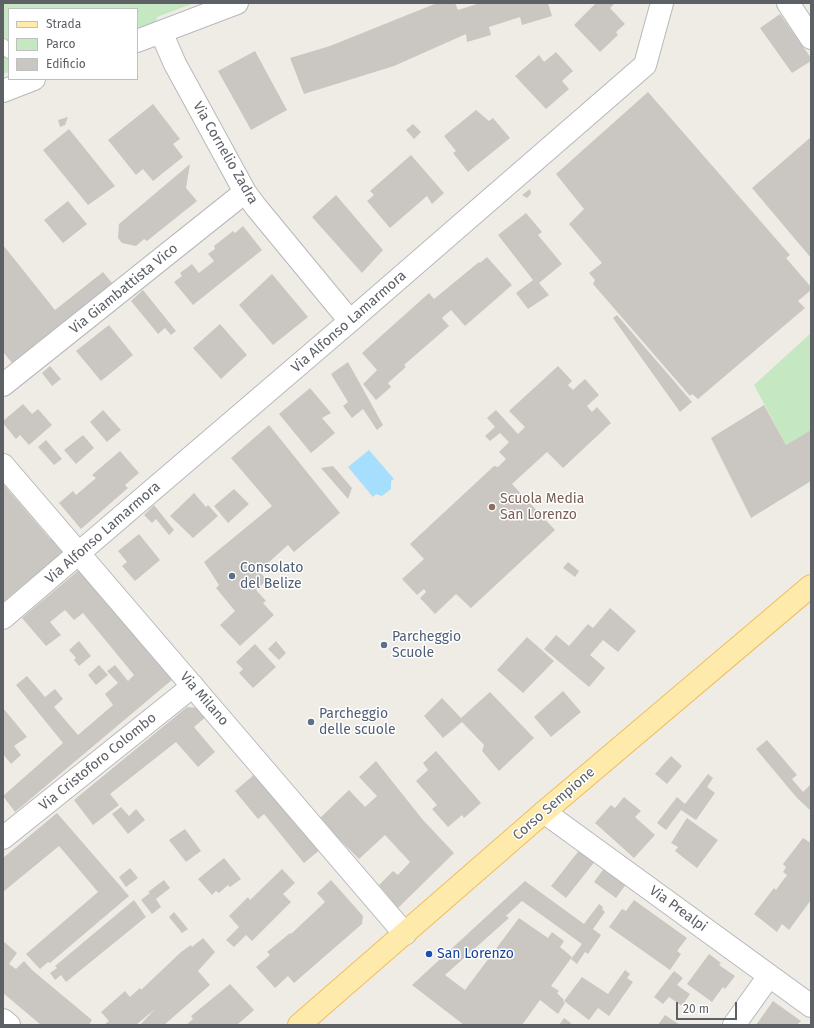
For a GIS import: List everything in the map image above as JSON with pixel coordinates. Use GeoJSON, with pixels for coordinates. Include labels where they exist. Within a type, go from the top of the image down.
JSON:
{"type":"FeatureCollection","features":[{"type":"Feature","properties":{"kind":"main road","name":"Corso Sempione"},"geometry":{"type":"LineString","coordinates":[[299,1025],[544,812],[811,586]]}},
{"type":"Feature","properties":{"kind":"street"},"geometry":{"type":"LineString","coordinates":[[138,41],[237,3]]}},
{"type":"Feature","properties":{"kind":"street","name":"Via Alfonso Lamarmora"},"geometry":{"type":"LineString","coordinates":[[3,618],[80,554],[645,64],[662,3]]}},
{"type":"Feature","properties":{"kind":"street"},"geometry":{"type":"LineString","coordinates":[[788,3],[811,38]]}},
{"type":"Feature","properties":{"kind":"street","name":"Via Cornelio Zadra"},"geometry":{"type":"LineString","coordinates":[[161,32],[175,64],[245,192],[350,321]]}},
{"type":"Feature","properties":{"kind":"street"},"geometry":{"type":"LineString","coordinates":[[3,91],[30,80]]}},
{"type":"Feature","properties":{"kind":"street","name":"Via Giambattista Vico"},"geometry":{"type":"LineString","coordinates":[[3,385],[245,192]]}},
{"type":"Feature","properties":{"kind":"street","name":"Via Milano"},"geometry":{"type":"LineString","coordinates":[[3,465],[405,934]]}},
{"type":"Feature","properties":{"kind":"street","name":"Via Cristoforo Colombo"},"geometry":{"type":"LineString","coordinates":[[3,838],[193,686]]}},
{"type":"Feature","properties":{"kind":"street","name":"Via Prealpi"},"geometry":{"type":"LineString","coordinates":[[544,812],[811,1006]]}},
{"type":"Feature","properties":{"kind":"street"},"geometry":{"type":"LineString","coordinates":[[734,1025],[769,976]]}},
{"type":"Feature","properties":{"kind":"green space"},"geometry":{"type":"Polygon","coordinates":[[[3,3],[194,3],[157,17],[156,22],[138,29],[138,8],[8,8],[8,72],[3,74],[3,3]]]}},
{"type":"Feature","properties":{"kind":"green space"},"geometry":{"type":"Polygon","coordinates":[[[811,333],[811,430],[786,445],[754,385],[811,333]]]}},
{"type":"Feature","properties":{"kind":"water"},"geometry":{"type":"Polygon","coordinates":[[[369,450],[394,479],[391,481],[391,489],[382,496],[376,494],[373,497],[348,467],[369,450]]]}},
{"type":"Feature","properties":{"kind":"building"},"geometry":{"type":"Polygon","coordinates":[[[437,3],[455,3],[458,10],[480,3],[548,3],[552,16],[522,25],[520,17],[489,27],[491,35],[467,42],[466,34],[394,66],[304,94],[290,58],[330,46],[437,3]]]}},
{"type":"Feature","properties":{"kind":"building"},"geometry":{"type":"Polygon","coordinates":[[[596,3],[615,3],[610,8],[625,24],[616,32],[618,35],[600,52],[574,25],[596,3]]]}},
{"type":"Feature","properties":{"kind":"building"},"geometry":{"type":"Polygon","coordinates":[[[780,14],[811,58],[811,61],[792,73],[760,28],[780,14]]]}},
{"type":"Feature","properties":{"kind":"building"},"geometry":{"type":"Polygon","coordinates":[[[255,51],[287,110],[251,130],[218,71],[255,51]]]}},
{"type":"Feature","properties":{"kind":"building"},"geometry":{"type":"Polygon","coordinates":[[[556,52],[573,71],[562,81],[569,89],[546,109],[515,76],[539,55],[544,62],[556,52]]]}},
{"type":"Feature","properties":{"kind":"building"},"geometry":{"type":"Polygon","coordinates":[[[648,92],[790,255],[786,258],[811,287],[811,290],[798,301],[805,308],[698,399],[692,394],[690,396],[593,284],[595,280],[589,273],[602,263],[569,224],[584,209],[556,174],[648,92]]]}},
{"type":"Feature","properties":{"kind":"building"},"geometry":{"type":"Polygon","coordinates":[[[153,104],[180,139],[173,144],[183,157],[153,181],[143,169],[136,175],[108,140],[153,104]]]}},
{"type":"Feature","properties":{"kind":"building"},"geometry":{"type":"Polygon","coordinates":[[[476,110],[489,121],[493,118],[510,138],[468,172],[453,153],[456,151],[444,136],[476,110]]]}},
{"type":"Feature","properties":{"kind":"building"},"geometry":{"type":"Polygon","coordinates":[[[68,117],[65,125],[60,127],[58,120],[68,117]]]}},
{"type":"Feature","properties":{"kind":"building"},"geometry":{"type":"Polygon","coordinates":[[[413,124],[421,132],[414,139],[406,130],[413,124]]]}},
{"type":"Feature","properties":{"kind":"building"},"geometry":{"type":"Polygon","coordinates":[[[69,129],[115,186],[88,205],[43,150],[69,129]]]}},
{"type":"Feature","properties":{"kind":"building"},"geometry":{"type":"Polygon","coordinates":[[[811,137],[811,258],[752,188],[811,137]]]}},
{"type":"Feature","properties":{"kind":"building"},"geometry":{"type":"Polygon","coordinates":[[[411,155],[444,193],[432,204],[427,196],[390,228],[367,201],[374,195],[370,191],[411,155]]]}},
{"type":"Feature","properties":{"kind":"building"},"geometry":{"type":"Polygon","coordinates":[[[190,164],[186,188],[197,201],[147,241],[144,239],[136,246],[122,243],[118,238],[119,224],[190,164]]]}},
{"type":"Feature","properties":{"kind":"building"},"geometry":{"type":"Polygon","coordinates":[[[530,189],[531,194],[527,198],[522,195],[530,189]]]}},
{"type":"Feature","properties":{"kind":"building"},"geometry":{"type":"Polygon","coordinates":[[[336,195],[383,250],[362,273],[312,217],[336,195]]]}},
{"type":"Feature","properties":{"kind":"building"},"geometry":{"type":"Polygon","coordinates":[[[68,201],[87,224],[63,243],[44,220],[68,201]]]}},
{"type":"Feature","properties":{"kind":"building"},"geometry":{"type":"Polygon","coordinates":[[[526,213],[542,232],[538,235],[562,264],[539,283],[549,295],[528,309],[516,293],[533,280],[498,235],[526,213]]]}},
{"type":"Feature","properties":{"kind":"building"},"geometry":{"type":"Polygon","coordinates":[[[243,226],[262,250],[193,305],[174,282],[182,276],[180,273],[192,264],[199,273],[214,261],[208,254],[215,249],[214,246],[233,231],[235,233],[243,226]]]}},
{"type":"Feature","properties":{"kind":"building"},"geometry":{"type":"Polygon","coordinates":[[[3,245],[55,310],[103,272],[113,284],[12,363],[3,352],[3,245]]]}},
{"type":"Feature","properties":{"kind":"building"},"geometry":{"type":"Polygon","coordinates":[[[487,257],[512,285],[465,326],[451,310],[442,318],[449,326],[404,365],[406,367],[388,383],[391,387],[376,400],[363,384],[377,370],[362,353],[429,293],[434,299],[487,257]]]}},
{"type":"Feature","properties":{"kind":"building"},"geometry":{"type":"Polygon","coordinates":[[[272,274],[308,317],[273,345],[239,305],[272,274]]]}},
{"type":"Feature","properties":{"kind":"building"},"geometry":{"type":"Polygon","coordinates":[[[143,290],[176,331],[171,335],[165,328],[158,334],[131,301],[143,290]]]}},
{"type":"Feature","properties":{"kind":"building"},"geometry":{"type":"Polygon","coordinates":[[[617,315],[692,402],[680,412],[613,318],[617,315]]]}},
{"type":"Feature","properties":{"kind":"building"},"geometry":{"type":"Polygon","coordinates":[[[220,324],[247,355],[221,379],[193,348],[220,324]]]}},
{"type":"Feature","properties":{"kind":"building"},"geometry":{"type":"Polygon","coordinates":[[[109,325],[133,355],[101,381],[76,351],[109,325]]]}},
{"type":"Feature","properties":{"kind":"building"},"geometry":{"type":"Polygon","coordinates":[[[348,362],[383,425],[377,430],[363,409],[352,418],[343,406],[348,402],[331,374],[348,362]]]}},
{"type":"Feature","properties":{"kind":"building"},"geometry":{"type":"Polygon","coordinates":[[[50,366],[61,379],[52,386],[42,373],[50,366]]]}},
{"type":"Feature","properties":{"kind":"building","name":"Scuola Media San Lorenzo"},"geometry":{"type":"Polygon","coordinates":[[[558,366],[572,381],[568,385],[573,390],[585,379],[599,395],[587,406],[592,412],[597,407],[611,423],[563,468],[547,452],[512,484],[555,530],[471,608],[456,594],[435,614],[420,598],[426,592],[424,589],[417,595],[402,579],[424,559],[410,544],[494,466],[498,467],[506,459],[499,452],[509,442],[500,433],[490,441],[485,436],[495,427],[487,418],[496,410],[518,434],[525,427],[509,411],[558,366]]]}},
{"type":"Feature","properties":{"kind":"building"},"geometry":{"type":"Polygon","coordinates":[[[310,388],[331,413],[322,418],[335,433],[311,453],[279,414],[310,388]]]}},
{"type":"Feature","properties":{"kind":"building"},"geometry":{"type":"Polygon","coordinates":[[[23,404],[32,414],[38,409],[52,425],[29,445],[20,435],[16,439],[3,423],[3,421],[23,404]]]}},
{"type":"Feature","properties":{"kind":"building"},"geometry":{"type":"Polygon","coordinates":[[[764,405],[786,445],[811,430],[811,481],[751,518],[711,438],[764,405]]]}},
{"type":"Feature","properties":{"kind":"building"},"geometry":{"type":"Polygon","coordinates":[[[103,410],[121,430],[107,442],[90,422],[103,410]]]}},
{"type":"Feature","properties":{"kind":"building"},"geometry":{"type":"Polygon","coordinates":[[[269,425],[340,513],[294,552],[288,545],[259,571],[267,580],[256,590],[266,601],[263,603],[274,615],[240,646],[220,625],[235,611],[216,588],[219,585],[204,562],[272,506],[231,458],[269,425]]]}},
{"type":"Feature","properties":{"kind":"building"},"geometry":{"type":"Polygon","coordinates":[[[83,435],[94,448],[76,464],[64,450],[83,435]]]}},
{"type":"Feature","properties":{"kind":"building"},"geometry":{"type":"Polygon","coordinates":[[[46,440],[62,459],[54,465],[38,447],[46,440]]]}},
{"type":"Feature","properties":{"kind":"building"},"geometry":{"type":"Polygon","coordinates":[[[120,451],[139,473],[125,485],[128,488],[81,529],[59,503],[73,491],[76,495],[96,478],[92,475],[120,451]]]}},
{"type":"Feature","properties":{"kind":"building"},"geometry":{"type":"Polygon","coordinates":[[[333,466],[352,488],[348,499],[321,468],[333,466]]]}},
{"type":"Feature","properties":{"kind":"building"},"geometry":{"type":"Polygon","coordinates":[[[3,484],[63,552],[3,602],[3,484]]]}},
{"type":"Feature","properties":{"kind":"building"},"geometry":{"type":"Polygon","coordinates":[[[234,489],[249,504],[228,523],[214,506],[234,489]]]}},
{"type":"Feature","properties":{"kind":"building"},"geometry":{"type":"Polygon","coordinates":[[[194,493],[206,507],[208,505],[218,516],[193,538],[170,516],[194,493]]]}},
{"type":"Feature","properties":{"kind":"building"},"geometry":{"type":"Polygon","coordinates":[[[154,505],[174,530],[169,535],[156,519],[152,523],[144,515],[154,505]]]}},
{"type":"Feature","properties":{"kind":"building"},"geometry":{"type":"Polygon","coordinates":[[[139,534],[160,560],[135,581],[122,566],[127,562],[118,551],[139,534]]]}},
{"type":"Feature","properties":{"kind":"building"},"geometry":{"type":"Polygon","coordinates":[[[568,562],[579,571],[575,577],[563,568],[568,562]]]}},
{"type":"Feature","properties":{"kind":"building"},"geometry":{"type":"Polygon","coordinates":[[[80,569],[173,679],[15,812],[3,796],[63,743],[16,685],[27,676],[45,697],[55,689],[63,699],[54,707],[78,735],[113,705],[105,694],[118,683],[107,671],[115,665],[128,681],[134,675],[83,613],[74,620],[65,610],[50,622],[61,635],[46,646],[22,618],[80,569]]]}},
{"type":"Feature","properties":{"kind":"building"},"geometry":{"type":"Polygon","coordinates":[[[610,608],[636,631],[618,652],[603,640],[590,655],[605,668],[589,687],[544,649],[556,635],[569,646],[588,624],[593,628],[610,608]]]}},
{"type":"Feature","properties":{"kind":"building"},"geometry":{"type":"Polygon","coordinates":[[[527,637],[554,661],[523,693],[497,670],[527,637]]]}},
{"type":"Feature","properties":{"kind":"building"},"geometry":{"type":"Polygon","coordinates":[[[79,641],[91,656],[79,666],[74,660],[76,658],[69,650],[79,641]]]}},
{"type":"Feature","properties":{"kind":"building"},"geometry":{"type":"Polygon","coordinates":[[[276,641],[286,653],[279,660],[268,649],[276,641]]]}},
{"type":"Feature","properties":{"kind":"building"},"geometry":{"type":"Polygon","coordinates":[[[255,644],[276,667],[253,688],[239,673],[243,669],[236,662],[255,644]]]}},
{"type":"Feature","properties":{"kind":"building"},"geometry":{"type":"Polygon","coordinates":[[[99,665],[108,675],[96,685],[88,675],[99,665]]]}},
{"type":"Feature","properties":{"kind":"building"},"geometry":{"type":"Polygon","coordinates":[[[563,691],[581,712],[551,737],[534,717],[563,691]]]}},
{"type":"Feature","properties":{"kind":"building"},"geometry":{"type":"Polygon","coordinates":[[[490,692],[534,738],[499,771],[482,751],[484,745],[462,722],[443,738],[424,716],[442,698],[461,718],[490,692]]]}},
{"type":"Feature","properties":{"kind":"building"},"geometry":{"type":"Polygon","coordinates":[[[187,707],[201,708],[207,716],[194,727],[215,752],[198,767],[176,742],[110,794],[119,805],[93,825],[74,800],[187,707]]]}},
{"type":"Feature","properties":{"kind":"building"},"geometry":{"type":"Polygon","coordinates":[[[3,708],[27,737],[14,746],[21,755],[11,764],[3,754],[3,708]]]}},
{"type":"Feature","properties":{"kind":"building"},"geometry":{"type":"Polygon","coordinates":[[[767,740],[797,775],[792,779],[803,792],[811,784],[811,811],[797,798],[756,749],[767,740]]]}},
{"type":"Feature","properties":{"kind":"building"},"geometry":{"type":"Polygon","coordinates":[[[436,751],[481,803],[464,818],[462,815],[448,827],[432,809],[437,805],[416,781],[428,770],[423,763],[436,751]]]}},
{"type":"Feature","properties":{"kind":"building"},"geometry":{"type":"Polygon","coordinates":[[[671,756],[682,766],[667,784],[655,774],[671,756]]]}},
{"type":"Feature","properties":{"kind":"building"},"geometry":{"type":"Polygon","coordinates":[[[376,761],[423,820],[454,853],[398,908],[379,885],[393,871],[398,875],[410,862],[385,835],[359,859],[319,819],[349,790],[365,807],[377,796],[359,777],[376,761]]]}},
{"type":"Feature","properties":{"kind":"building"},"geometry":{"type":"Polygon","coordinates":[[[256,773],[321,849],[304,863],[264,814],[258,819],[235,791],[256,773]]]}},
{"type":"Feature","properties":{"kind":"building"},"geometry":{"type":"Polygon","coordinates":[[[708,774],[713,778],[707,787],[715,793],[696,820],[681,810],[666,830],[657,823],[677,797],[685,804],[708,774]]]}},
{"type":"Feature","properties":{"kind":"building"},"geometry":{"type":"Polygon","coordinates":[[[624,797],[641,811],[635,817],[655,835],[634,858],[595,823],[611,805],[615,808],[624,797]]]}},
{"type":"Feature","properties":{"kind":"building"},"geometry":{"type":"Polygon","coordinates":[[[121,807],[129,816],[136,809],[145,820],[128,834],[112,814],[121,807]]]}},
{"type":"Feature","properties":{"kind":"building"},"geometry":{"type":"Polygon","coordinates":[[[57,813],[129,896],[50,963],[48,962],[40,969],[26,954],[98,892],[59,846],[3,892],[3,858],[57,813]]]}},
{"type":"Feature","properties":{"kind":"building"},"geometry":{"type":"Polygon","coordinates":[[[687,818],[718,840],[697,868],[675,851],[678,847],[671,843],[687,818]]]}},
{"type":"Feature","properties":{"kind":"building"},"geometry":{"type":"Polygon","coordinates":[[[185,829],[201,851],[186,862],[169,840],[185,829]]]}},
{"type":"Feature","properties":{"kind":"building"},"geometry":{"type":"Polygon","coordinates":[[[803,838],[811,843],[811,900],[789,930],[782,924],[777,932],[754,914],[774,888],[776,890],[787,875],[783,872],[786,867],[783,864],[803,838]]]}},
{"type":"Feature","properties":{"kind":"building"},"geometry":{"type":"Polygon","coordinates":[[[581,848],[596,860],[566,898],[551,886],[581,848]]]}},
{"type":"Feature","properties":{"kind":"building"},"geometry":{"type":"Polygon","coordinates":[[[224,858],[241,879],[230,887],[228,885],[219,893],[216,891],[212,895],[198,879],[224,858]]]}},
{"type":"Feature","properties":{"kind":"building"},"geometry":{"type":"Polygon","coordinates":[[[605,867],[627,883],[616,898],[594,882],[605,867]]]}},
{"type":"Feature","properties":{"kind":"building"},"geometry":{"type":"Polygon","coordinates":[[[130,868],[138,878],[126,887],[119,877],[130,868]]]}},
{"type":"Feature","properties":{"kind":"building"},"geometry":{"type":"Polygon","coordinates":[[[282,869],[295,883],[283,894],[291,902],[252,941],[246,935],[234,947],[226,940],[239,927],[229,916],[248,897],[250,900],[282,869]]]}},
{"type":"Feature","properties":{"kind":"building"},"geometry":{"type":"Polygon","coordinates":[[[164,880],[170,888],[156,899],[161,907],[152,914],[141,900],[150,893],[148,892],[164,880]]]}},
{"type":"Feature","properties":{"kind":"building"},"geometry":{"type":"Polygon","coordinates":[[[331,880],[363,916],[362,924],[294,983],[288,976],[275,988],[256,967],[270,955],[267,952],[290,933],[291,934],[325,902],[317,893],[331,880]]]}},
{"type":"Feature","properties":{"kind":"building"},"geometry":{"type":"Polygon","coordinates":[[[525,881],[584,924],[599,904],[603,907],[602,909],[605,912],[593,929],[601,935],[588,954],[585,952],[577,964],[571,959],[582,944],[522,901],[506,916],[509,918],[445,975],[465,990],[519,918],[548,938],[552,932],[564,941],[560,947],[572,957],[551,986],[559,991],[557,993],[565,1003],[558,1014],[540,1000],[522,1025],[464,1025],[412,985],[525,881]]]}},
{"type":"Feature","properties":{"kind":"building"},"geometry":{"type":"Polygon","coordinates":[[[134,900],[146,917],[66,982],[61,975],[55,980],[50,973],[57,968],[55,966],[134,900]]]}},
{"type":"Feature","properties":{"kind":"building"},"geometry":{"type":"Polygon","coordinates":[[[634,900],[687,938],[677,951],[681,954],[670,970],[609,927],[622,909],[626,911],[634,900]]]}},
{"type":"Feature","properties":{"kind":"building"},"geometry":{"type":"Polygon","coordinates":[[[174,912],[188,929],[182,933],[169,917],[174,912]]]}},
{"type":"Feature","properties":{"kind":"building"},"geometry":{"type":"Polygon","coordinates":[[[203,938],[215,952],[198,971],[210,985],[164,1025],[140,1025],[155,1009],[136,1025],[104,1025],[109,1021],[101,1012],[125,991],[130,997],[140,988],[141,990],[181,952],[191,945],[192,947],[203,938]]]}},
{"type":"Feature","properties":{"kind":"building"},"geometry":{"type":"Polygon","coordinates":[[[3,941],[17,953],[9,964],[16,969],[24,961],[32,970],[92,1020],[89,1025],[41,1025],[3,993],[3,941]]]}},
{"type":"Feature","properties":{"kind":"building"},"geometry":{"type":"Polygon","coordinates":[[[709,954],[721,963],[719,965],[735,976],[725,989],[723,987],[712,1002],[687,984],[709,954]]]}},
{"type":"Feature","properties":{"kind":"building"},"geometry":{"type":"Polygon","coordinates":[[[625,970],[630,974],[627,978],[633,982],[609,1016],[598,1008],[589,1020],[564,1001],[582,977],[608,994],[625,970]]]}},
{"type":"Feature","properties":{"kind":"building"},"geometry":{"type":"Polygon","coordinates":[[[674,971],[683,978],[677,985],[690,994],[682,1006],[669,997],[663,1004],[654,997],[674,971]]]}},
{"type":"Feature","properties":{"kind":"building"},"geometry":{"type":"Polygon","coordinates":[[[230,984],[254,1010],[237,1025],[186,1025],[193,1019],[191,1016],[230,984]]]}},
{"type":"Feature","properties":{"kind":"building"},"geometry":{"type":"Polygon","coordinates":[[[773,1001],[801,1021],[797,1025],[756,1025],[773,1001]]]}},
{"type":"Feature","properties":{"kind":"building"},"geometry":{"type":"Polygon","coordinates":[[[665,1015],[680,1025],[658,1025],[665,1015]]]}},
{"type":"Feature","properties":{"kind":"building"},"geometry":{"type":"Polygon","coordinates":[[[564,1018],[571,1023],[570,1025],[559,1025],[564,1018]]]}},
{"type":"Feature","properties":{"kind":"place","name":"Scuola Media San Lorenzo"},"geometry":{"type":"Point","coordinates":[492,507]}},
{"type":"Feature","properties":{"kind":"place","name":"Consolato del Belize"},"geometry":{"type":"Point","coordinates":[232,576]}},
{"type":"Feature","properties":{"kind":"place","name":"Parcheggio Scuole"},"geometry":{"type":"Point","coordinates":[384,645]}},
{"type":"Feature","properties":{"kind":"place","name":"Parcheggio delle scuole"},"geometry":{"type":"Point","coordinates":[311,722]}},
{"type":"Feature","properties":{"kind":"place","name":"San Lorenzo"},"geometry":{"type":"Point","coordinates":[429,954]}}]}
